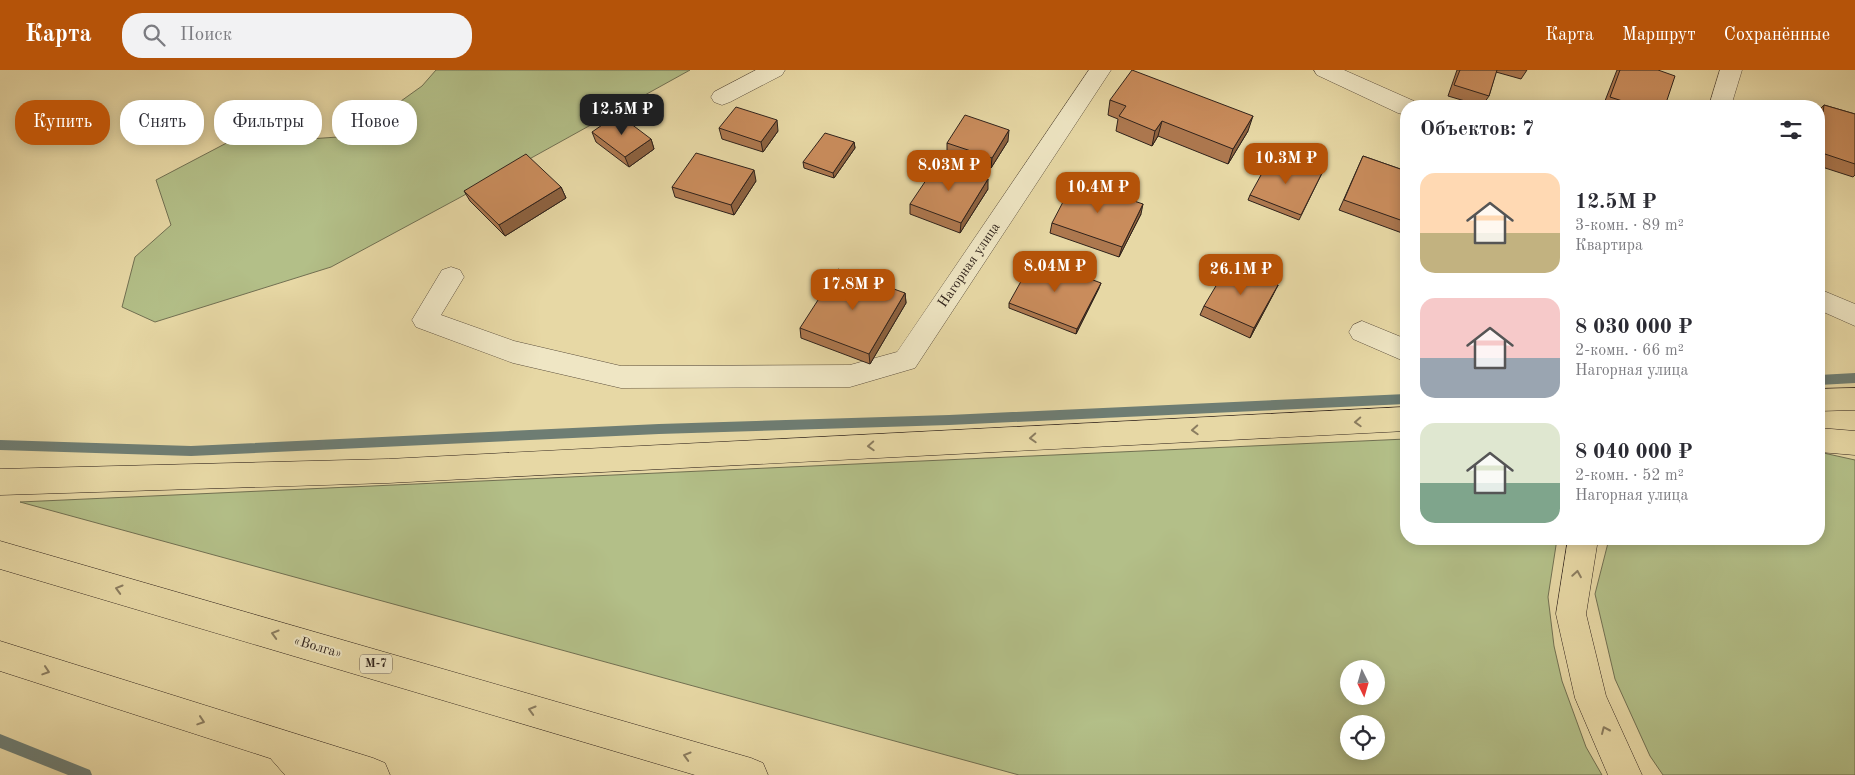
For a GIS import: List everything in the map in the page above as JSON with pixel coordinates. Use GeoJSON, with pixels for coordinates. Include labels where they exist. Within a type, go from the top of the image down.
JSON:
{"type":"FeatureCollection","features":[{"type":"Feature","properties":{"kind":"main road"},"geometry":{"type":"LineString","coordinates":[[1825,400],[1855,399]]}},
{"type":"Feature","properties":{"kind":"main road"},"geometry":{"type":"LineString","coordinates":[[0,482],[388,471],[1400,419]]}},
{"type":"Feature","properties":{"kind":"main road"},"geometry":{"type":"LineString","coordinates":[[1825,440],[1855,443]]}},
{"type":"Feature","properties":{"kind":"main road"},"geometry":{"type":"LineString","coordinates":[[1582,545],[1571,614],[1591,698],[1625,775]]}},
{"type":"Feature","properties":{"kind":"main road","name":"«Волга»"},"geometry":{"type":"LineString","coordinates":[[0,555],[751,775]]}},
{"type":"Feature","properties":{"kind":"main road"},"geometry":{"type":"LineString","coordinates":[[0,656],[372,775]]}},
{"type":"Feature","properties":{"kind":"main road"},"geometry":{"type":"LineString","coordinates":[[283,747],[306,775]]}},
{"type":"Feature","properties":{"kind":"street"},"geometry":{"type":"LineString","coordinates":[[722,97],[774,70]]}},
{"type":"Feature","properties":{"kind":"street","name":"Нагорная улица"},"geometry":{"type":"LineString","coordinates":[[451,277],[425,320],[513,352],[621,377],[850,376],[906,360],[1100,70]]}},
{"type":"Feature","properties":{"kind":"street"},"geometry":{"type":"LineString","coordinates":[[1326,70],[1400,104]]}},
{"type":"Feature","properties":{"kind":"street"},"geometry":{"type":"LineString","coordinates":[[1722,100],[1731,70]]}},
{"type":"Feature","properties":{"kind":"street"},"geometry":{"type":"LineString","coordinates":[[1825,302],[1855,316]]}},
{"type":"Feature","properties":{"kind":"street"},"geometry":{"type":"LineString","coordinates":[[1362,332],[1400,348]]}},
{"type":"Feature","properties":{"kind":"green space"},"geometry":{"type":"Polygon","coordinates":[[[436,70],[690,70],[331,267],[155,322],[122,307],[135,257],[171,225],[156,180],[223,145],[322,145],[322,138],[332,137],[332,145],[417,145],[417,100],[402,100],[422,86],[436,70]]]}},
{"type":"Feature","properties":{"kind":"green space"},"geometry":{"type":"Polygon","coordinates":[[[1400,439],[1400,545],[1556,545],[1548,597],[1554,646],[1562,681],[1586,747],[1602,775],[1019,775],[20,502],[1400,439]]]}},
{"type":"Feature","properties":{"kind":"green space"},"geometry":{"type":"Polygon","coordinates":[[[1825,453],[1855,460],[1855,775],[1663,775],[1650,756],[1615,679],[1595,594],[1607,545],[1825,545],[1825,453]]]}},
{"type":"Feature","properties":{"kind":"building"},"geometry":{"type":"Polygon","coordinates":[[[1132,70],[1253,116],[1233,149],[1162,121],[1155,131],[1119,116],[1126,106],[1110,100],[1132,70]]]}},
{"type":"Feature","properties":{"kind":"building"},"geometry":{"type":"Polygon","coordinates":[[[1460,70],[1497,70],[1489,96],[1454,85],[1460,70]]]}},
{"type":"Feature","properties":{"kind":"building"},"geometry":{"type":"Polygon","coordinates":[[[1620,70],[1658,70],[1675,76],[1667,100],[1619,100],[1610,97],[1620,70]]]}},
{"type":"Feature","properties":{"kind":"building"},"geometry":{"type":"Polygon","coordinates":[[[1825,105],[1855,114],[1855,164],[1825,154],[1825,105]]]}},
{"type":"Feature","properties":{"kind":"building"},"geometry":{"type":"Polygon","coordinates":[[[736,107],[777,120],[761,142],[719,128],[736,107]]]}},
{"type":"Feature","properties":{"kind":"building"},"geometry":{"type":"Polygon","coordinates":[[[618,114],[651,139],[625,157],[592,132],[618,114]]]}},
{"type":"Feature","properties":{"kind":"building"},"geometry":{"type":"Polygon","coordinates":[[[965,115],[1009,130],[992,158],[947,143],[965,115]]]}},
{"type":"Feature","properties":{"kind":"building"},"geometry":{"type":"Polygon","coordinates":[[[825,133],[854,142],[833,173],[803,162],[825,133]]]}},
{"type":"Feature","properties":{"kind":"building"},"geometry":{"type":"Polygon","coordinates":[[[696,153],[754,170],[731,205],[672,187],[696,153]]]}},
{"type":"Feature","properties":{"kind":"building"},"geometry":{"type":"Polygon","coordinates":[[[526,154],[561,187],[499,225],[464,191],[526,154]]]}},
{"type":"Feature","properties":{"kind":"building"},"geometry":{"type":"Polygon","coordinates":[[[1272,155],[1322,173],[1301,215],[1250,195],[1272,155]]]}},
{"type":"Feature","properties":{"kind":"building"},"geometry":{"type":"Polygon","coordinates":[[[1363,156],[1400,169],[1400,220],[1344,200],[1363,156]]]}},
{"type":"Feature","properties":{"kind":"building"},"geometry":{"type":"Polygon","coordinates":[[[939,161],[988,179],[961,223],[910,204],[939,161]]]}},
{"type":"Feature","properties":{"kind":"building"},"geometry":{"type":"Polygon","coordinates":[[[1074,181],[1143,204],[1122,247],[1052,223],[1074,181]]]}},
{"type":"Feature","properties":{"kind":"building"},"geometry":{"type":"Polygon","coordinates":[[[1034,258],[1101,283],[1077,329],[1009,303],[1034,258]]]}},
{"type":"Feature","properties":{"kind":"building"},"geometry":{"type":"Polygon","coordinates":[[[1229,264],[1278,285],[1254,328],[1204,306],[1229,264]]]}},
{"type":"Feature","properties":{"kind":"building"},"geometry":{"type":"Polygon","coordinates":[[[838,269],[905,293],[869,354],[800,328],[838,269]]]}},
{"type":"Feature","properties":{"kind":"waterway"},"geometry":{"type":"LineString","coordinates":[[1825,380],[1855,378]]}},
{"type":"Feature","properties":{"kind":"waterway"},"geometry":{"type":"LineString","coordinates":[[0,445],[191,451],[659,429],[949,420],[1400,399]]}},
{"type":"Feature","properties":{"kind":"waterway"},"geometry":{"type":"LineString","coordinates":[[0,741],[85,775]]}}]}
